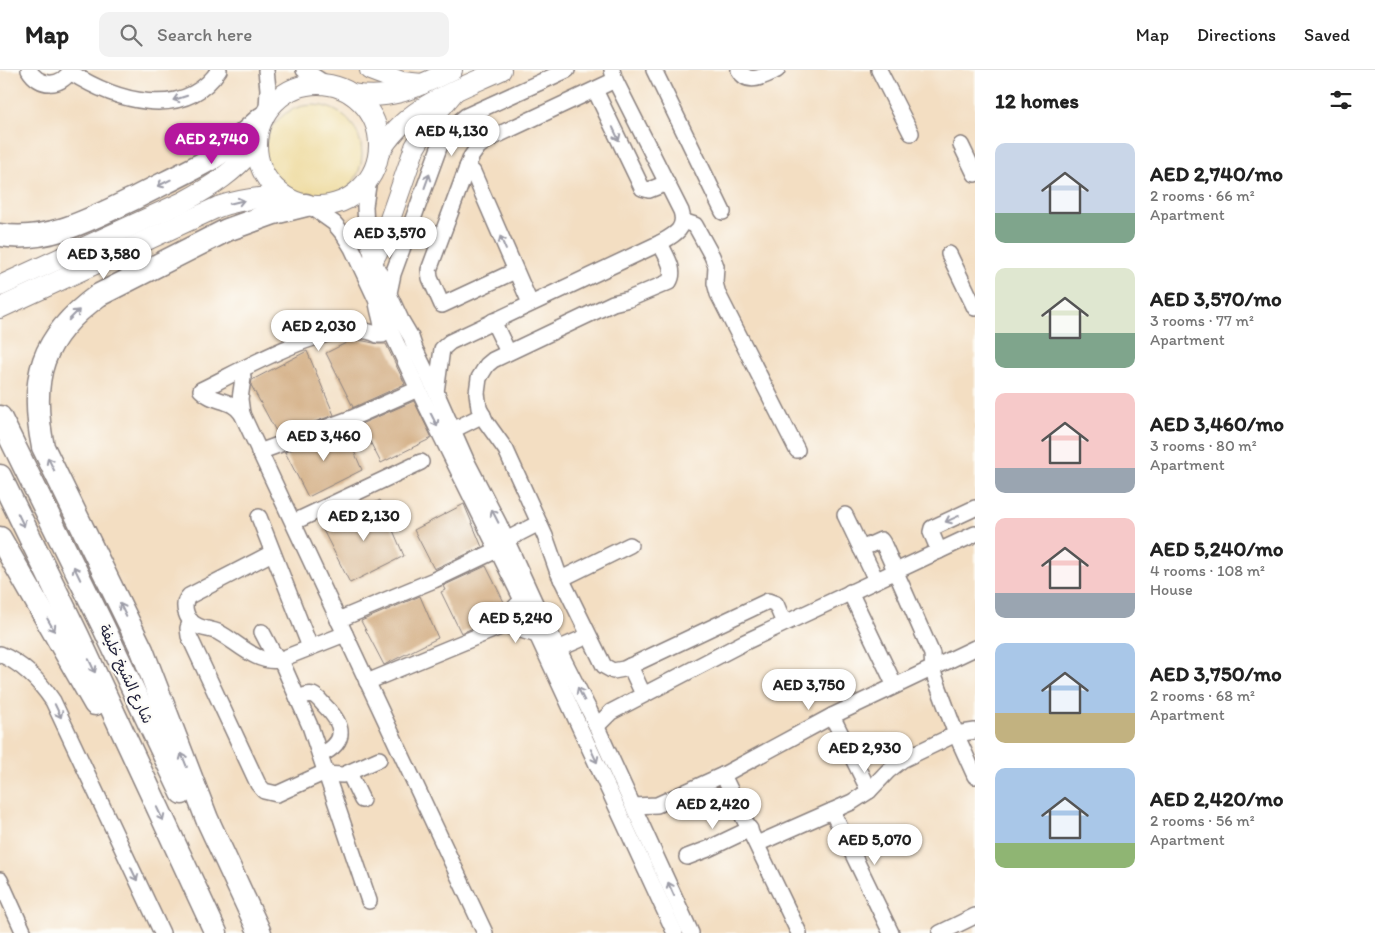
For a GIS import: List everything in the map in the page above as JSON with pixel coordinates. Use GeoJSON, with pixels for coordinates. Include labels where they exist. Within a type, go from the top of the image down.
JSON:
{"type":"FeatureCollection","features":[{"type":"Feature","properties":{"kind":"highway"},"geometry":{"type":"LineString","coordinates":[[0,234],[12,237],[39,235],[65,230],[82,223],[211,159],[229,147],[264,114]]}},
{"type":"Feature","properties":{"kind":"highway"},"geometry":{"type":"LineString","coordinates":[[260,933],[207,819],[142,650],[43,447],[37,420],[36,395],[40,373],[49,347],[66,323],[80,309],[99,295],[227,230],[274,213],[308,205]]}},
{"type":"Feature","properties":{"kind":"highway","name":"شارع الشيخ خليفة"},"geometry":{"type":"LineString","coordinates":[[0,417],[103,626],[250,933]]}},
{"type":"Feature","properties":{"kind":"highway","name":"شارع الشيخ خليفة"},"geometry":{"type":"LineString","coordinates":[[0,476],[78,636],[216,933]]}},
{"type":"Feature","properties":{"kind":"highway"},"geometry":{"type":"LineString","coordinates":[[0,538],[90,696],[108,720],[122,730]]}},
{"type":"Feature","properties":{"kind":"main road"},"geometry":{"type":"LineString","coordinates":[[370,70],[402,82],[422,84]]}},
{"type":"Feature","properties":{"kind":"main road"},"geometry":{"type":"LineString","coordinates":[[352,94],[370,96],[406,92],[452,70]]}},
{"type":"Feature","properties":{"kind":"main road"},"geometry":{"type":"LineString","coordinates":[[379,153],[390,135],[405,119],[423,107],[501,70]]}},
{"type":"Feature","properties":{"kind":"main road"},"geometry":{"type":"LineString","coordinates":[[326,84],[340,87],[352,94],[371,113],[379,140],[379,153],[370,179],[360,189],[344,200],[324,206],[308,205],[284,196],[264,175],[256,146],[258,132],[264,114],[276,100],[287,92],[306,85],[326,84]]}},
{"type":"Feature","properties":{"kind":"main road"},"geometry":{"type":"LineString","coordinates":[[374,258],[381,244],[415,148],[426,127],[454,92]]}},
{"type":"Feature","properties":{"kind":"main road"},"geometry":{"type":"LineString","coordinates":[[0,286],[183,202],[236,169],[256,146]]}},
{"type":"Feature","properties":{"kind":"main road"},"geometry":{"type":"LineString","coordinates":[[0,308],[192,219],[231,203],[257,197],[284,196]]}},
{"type":"Feature","properties":{"kind":"street"},"geometry":{"type":"LineString","coordinates":[[29,70],[37,80],[49,84],[61,81],[70,71],[88,82],[132,100],[151,102],[170,101],[196,91],[210,81],[219,70]]}},
{"type":"Feature","properties":{"kind":"street"},"geometry":{"type":"LineString","coordinates":[[264,114],[268,89],[266,70]]}},
{"type":"Feature","properties":{"kind":"street"},"geometry":{"type":"LineString","coordinates":[[304,70],[326,84]]}},
{"type":"Feature","properties":{"kind":"street"},"geometry":{"type":"LineString","coordinates":[[485,933],[242,414],[233,405],[210,397],[201,390],[284,349],[327,335],[362,330],[370,331],[378,336],[382,335],[383,329],[378,314],[383,297],[440,145],[448,131],[466,116],[567,70]]}},
{"type":"Feature","properties":{"kind":"street"},"geometry":{"type":"LineString","coordinates":[[739,70],[743,76],[754,79],[778,70]]}},
{"type":"Feature","properties":{"kind":"street"},"geometry":{"type":"LineString","coordinates":[[880,70],[911,134]]}},
{"type":"Feature","properties":{"kind":"street"},"geometry":{"type":"LineString","coordinates":[[660,74],[723,212]]}},
{"type":"Feature","properties":{"kind":"street"},"geometry":{"type":"LineString","coordinates":[[436,392],[442,349],[450,342],[493,320],[660,243],[677,233],[683,221],[681,211],[614,75],[595,90],[487,140],[474,151],[429,274],[442,305],[516,271]]}},
{"type":"Feature","properties":{"kind":"street"},"geometry":{"type":"LineString","coordinates":[[595,90],[642,188],[649,190],[667,184]]}},
{"type":"Feature","properties":{"kind":"street"},"geometry":{"type":"LineString","coordinates":[[961,145],[975,174]]}},
{"type":"Feature","properties":{"kind":"street"},"geometry":{"type":"LineString","coordinates":[[467,167],[473,172],[530,304]]}},
{"type":"Feature","properties":{"kind":"street"},"geometry":{"type":"LineString","coordinates":[[370,179],[365,206],[366,231],[369,245],[383,297],[418,389],[502,545],[522,600],[542,633],[558,649],[590,712],[691,933]]}},
{"type":"Feature","properties":{"kind":"street"},"geometry":{"type":"LineString","coordinates":[[308,205],[329,218],[344,235],[361,266],[411,337],[675,933]]}},
{"type":"Feature","properties":{"kind":"street"},"geometry":{"type":"LineString","coordinates":[[683,221],[695,225],[712,256],[716,266],[715,283],[718,294],[797,450]]}},
{"type":"Feature","properties":{"kind":"street"},"geometry":{"type":"LineString","coordinates":[[660,243],[672,268],[673,273],[669,282],[629,299],[613,303],[493,360],[480,378],[477,393],[479,408],[506,450],[539,523],[561,579],[604,666],[614,671],[630,666],[768,601],[776,604],[784,623]]}},
{"type":"Feature","properties":{"kind":"street"},"geometry":{"type":"LineString","coordinates":[[949,254],[975,308]]}},
{"type":"Feature","properties":{"kind":"street"},"geometry":{"type":"LineString","coordinates":[[493,320],[508,352]]}},
{"type":"Feature","properties":{"kind":"street"},"geometry":{"type":"LineString","coordinates":[[415,349],[442,349]]}},
{"type":"Feature","properties":{"kind":"street"},"geometry":{"type":"LineString","coordinates":[[242,370],[243,378],[240,399],[242,414]]}},
{"type":"Feature","properties":{"kind":"street"},"geometry":{"type":"LineString","coordinates":[[259,452],[352,418],[418,389]]}},
{"type":"Feature","properties":{"kind":"street"},"geometry":{"type":"LineString","coordinates":[[453,430],[483,415]]}},
{"type":"Feature","properties":{"kind":"street"},"geometry":{"type":"LineString","coordinates":[[294,522],[421,462]]}},
{"type":"Feature","properties":{"kind":"street"},"geometry":{"type":"LineString","coordinates":[[939,551],[931,532],[932,528],[975,508]]}},
{"type":"Feature","properties":{"kind":"street"},"geometry":{"type":"LineString","coordinates":[[845,515],[876,580]]}},
{"type":"Feature","properties":{"kind":"street"},"geometry":{"type":"LineString","coordinates":[[259,517],[310,647]]}},
{"type":"Feature","properties":{"kind":"street"},"geometry":{"type":"LineString","coordinates":[[272,553],[189,596],[184,606],[191,621],[197,626],[219,633],[260,658],[279,660],[310,647],[341,627],[502,545],[539,523]]}},
{"type":"Feature","properties":{"kind":"street"},"geometry":{"type":"LineString","coordinates":[[597,726],[611,712],[643,694],[784,623],[975,534]]}},
{"type":"Feature","properties":{"kind":"street"},"geometry":{"type":"LineString","coordinates":[[861,550],[878,541],[882,541],[932,654],[934,661],[932,668],[956,734],[975,776]]}},
{"type":"Feature","properties":{"kind":"street"},"geometry":{"type":"LineString","coordinates":[[561,579],[630,545]]}},
{"type":"Feature","properties":{"kind":"street"},"geometry":{"type":"LineString","coordinates":[[850,592],[895,686]]}},
{"type":"Feature","properties":{"kind":"street"},"geometry":{"type":"LineString","coordinates":[[505,625],[511,611],[522,600]]}},
{"type":"Feature","properties":{"kind":"street"},"geometry":{"type":"LineString","coordinates":[[191,621],[188,628],[189,636],[260,788],[268,793],[277,794],[321,774],[337,776],[349,773],[379,759]]}},
{"type":"Feature","properties":{"kind":"street"},"geometry":{"type":"LineString","coordinates":[[367,682],[505,625],[542,633]]}},
{"type":"Feature","properties":{"kind":"street"},"geometry":{"type":"LineString","coordinates":[[262,632],[279,660],[298,699],[320,755],[369,901]]}},
{"type":"Feature","properties":{"kind":"street"},"geometry":{"type":"LineString","coordinates":[[558,649],[588,636]]}},
{"type":"Feature","properties":{"kind":"street"},"geometry":{"type":"LineString","coordinates":[[633,806],[657,806],[723,775],[832,716],[975,648]]}},
{"type":"Feature","properties":{"kind":"street"},"geometry":{"type":"LineString","coordinates":[[0,654],[30,672],[53,701],[162,933]]}},
{"type":"Feature","properties":{"kind":"street"},"geometry":{"type":"LineString","coordinates":[[630,666],[643,694]]}},
{"type":"Feature","properties":{"kind":"street"},"geometry":{"type":"LineString","coordinates":[[298,699],[309,695],[315,696],[338,722],[340,734],[338,743],[334,748],[320,755]]}},
{"type":"Feature","properties":{"kind":"street"},"geometry":{"type":"LineString","coordinates":[[590,712],[611,712]]}},
{"type":"Feature","properties":{"kind":"street"},"geometry":{"type":"LineString","coordinates":[[832,716],[869,791]]}},
{"type":"Feature","properties":{"kind":"street"},"geometry":{"type":"LineString","coordinates":[[757,844],[852,802],[869,791],[888,771],[902,760],[956,734],[975,731]]}},
{"type":"Feature","properties":{"kind":"street"},"geometry":{"type":"LineString","coordinates":[[349,773],[362,800]]}},
{"type":"Feature","properties":{"kind":"street"},"geometry":{"type":"LineString","coordinates":[[723,775],[799,933]]}},
{"type":"Feature","properties":{"kind":"street"},"geometry":{"type":"LineString","coordinates":[[643,827],[657,806]]}},
{"type":"Feature","properties":{"kind":"street"},"geometry":{"type":"LineString","coordinates":[[832,811],[891,933]]}},
{"type":"Feature","properties":{"kind":"street"},"geometry":{"type":"LineString","coordinates":[[687,858],[750,828]]}},
{"type":"Feature","properties":{"kind":"street"},"geometry":{"type":"LineString","coordinates":[[0,880],[24,933]]}},
{"type":"Feature","properties":{"kind":"street"},"geometry":{"type":"LineString","coordinates":[[940,933],[974,918]]}},
{"type":"Feature","properties":{"kind":"sand"},"geometry":{"type":"Polygon","coordinates":[[[313,105],[332,109],[348,119],[358,135],[362,154],[358,173],[348,189],[332,199],[313,203],[294,199],[278,189],[268,173],[264,154],[268,135],[278,119],[294,109],[313,105]]]}},
{"type":"Feature","properties":{"kind":"building"},"geometry":{"type":"Polygon","coordinates":[[[352,340],[386,344],[405,384],[352,408],[326,353],[352,340]]]}},
{"type":"Feature","properties":{"kind":"building"},"geometry":{"type":"Polygon","coordinates":[[[307,351],[334,415],[278,435],[251,385],[252,380],[307,351]]]}},
{"type":"Feature","properties":{"kind":"building"},"geometry":{"type":"Polygon","coordinates":[[[414,401],[432,438],[381,463],[361,424],[414,401]]]}},
{"type":"Feature","properties":{"kind":"building"},"geometry":{"type":"Polygon","coordinates":[[[345,430],[362,470],[308,497],[285,452],[345,430]]]}},
{"type":"Feature","properties":{"kind":"building"},"geometry":{"type":"Polygon","coordinates":[[[380,500],[404,556],[350,583],[323,530],[380,500]]]}},
{"type":"Feature","properties":{"kind":"building"},"geometry":{"type":"Polygon","coordinates":[[[464,504],[482,547],[434,569],[414,530],[464,504]]]}},
{"type":"Feature","properties":{"kind":"building"},"geometry":{"type":"Polygon","coordinates":[[[486,566],[505,604],[498,618],[461,633],[441,592],[445,590],[443,586],[486,566]]]}},
{"type":"Feature","properties":{"kind":"building"},"geometry":{"type":"Polygon","coordinates":[[[420,596],[438,638],[384,665],[361,621],[420,596]]]}}]}
